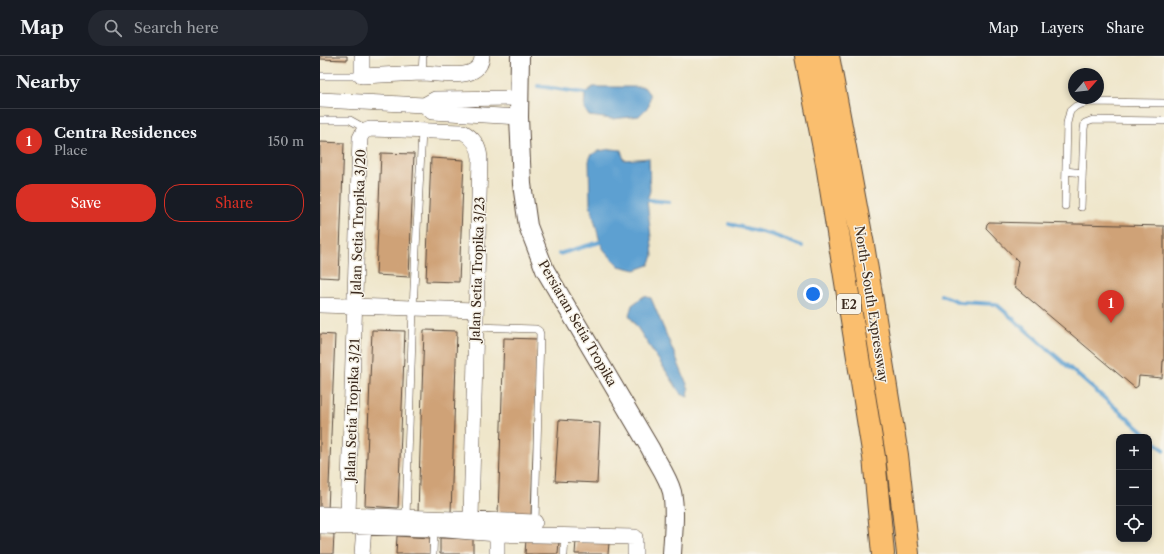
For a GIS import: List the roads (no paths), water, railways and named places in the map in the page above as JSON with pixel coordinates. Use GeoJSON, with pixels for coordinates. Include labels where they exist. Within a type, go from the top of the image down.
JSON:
{"type":"FeatureCollection","features":[{"type":"Feature","properties":{"kind":"highway","name":"North–South Expressway"},"geometry":{"type":"LineString","coordinates":[[806,56],[827,164],[874,457],[883,554]]}},
{"type":"Feature","properties":{"kind":"highway","name":"North–South Expressway"},"geometry":{"type":"LineString","coordinates":[[828,56],[863,245],[897,455],[908,554]]}},
{"type":"Feature","properties":{"kind":"street"},"geometry":{"type":"LineString","coordinates":[[362,56],[362,76],[422,73],[465,74],[473,71],[479,66],[482,61],[482,56]]}},
{"type":"Feature","properties":{"kind":"street","name":"Persiaran Setia Tropika"},"geometry":{"type":"LineString","coordinates":[[520,56],[519,117],[522,184],[528,226],[545,270],[666,477],[674,507],[672,554]]}},
{"type":"Feature","properties":{"kind":"street"},"geometry":{"type":"LineString","coordinates":[[320,100],[424,105],[435,99],[519,98]]}},
{"type":"Feature","properties":{"kind":"street"},"geometry":{"type":"LineString","coordinates":[[472,99],[472,114]]}},
{"type":"Feature","properties":{"kind":"street"},"geometry":{"type":"LineString","coordinates":[[424,105],[432,112],[519,117]]}},
{"type":"Feature","properties":{"kind":"street","name":"Jalan Setia Tropika 3/23"},"geometry":{"type":"LineString","coordinates":[[362,135],[370,129],[463,132],[473,139],[480,152],[471,519]]}},
{"type":"Feature","properties":{"kind":"street","name":"Jalan Setia Tropika 3/20"},"geometry":{"type":"LineString","coordinates":[[355,306],[362,135]]}},
{"type":"Feature","properties":{"kind":"street"},"geometry":{"type":"LineString","coordinates":[[320,305],[476,310]]}},
{"type":"Feature","properties":{"kind":"street","name":"Jalan Setia Tropika 3/21"},"geometry":{"type":"LineString","coordinates":[[348,515],[355,306]]}},
{"type":"Feature","properties":{"kind":"street"},"geometry":{"type":"LineString","coordinates":[[320,514],[535,522]]}},
{"type":"Feature","properties":{"kind":"street"},"geometry":{"type":"LineString","coordinates":[[320,526],[434,529],[497,534],[635,538],[635,554]]}},
{"type":"Feature","properties":{"kind":"street"},"geometry":{"type":"LineString","coordinates":[[362,554],[364,527]]}},
{"type":"Feature","properties":{"kind":"street"},"geometry":{"type":"LineString","coordinates":[[497,534],[497,554]]}},
{"type":"Feature","properties":{"kind":"lane"},"geometry":{"type":"LineString","coordinates":[[422,73],[423,56]]}},
{"type":"Feature","properties":{"kind":"lane"},"geometry":{"type":"LineString","coordinates":[[320,76],[362,76]]}},
{"type":"Feature","properties":{"kind":"lane"},"geometry":{"type":"LineString","coordinates":[[1065,206],[1067,123],[1070,111],[1076,106],[1088,102],[1164,103]]}},
{"type":"Feature","properties":{"kind":"lane"},"geometry":{"type":"LineString","coordinates":[[320,120],[350,120],[359,126],[362,135]]}},
{"type":"Feature","properties":{"kind":"lane"},"geometry":{"type":"LineString","coordinates":[[1081,207],[1085,123],[1093,120],[1164,121]]}},
{"type":"Feature","properties":{"kind":"lane"},"geometry":{"type":"LineString","coordinates":[[406,517],[412,308],[422,131]]}},
{"type":"Feature","properties":{"kind":"lane"},"geometry":{"type":"LineString","coordinates":[[1066,171],[1082,173]]}},
{"type":"Feature","properties":{"kind":"lane"},"geometry":{"type":"LineString","coordinates":[[476,327],[536,329],[540,334],[535,522]]}},
{"type":"Feature","properties":{"kind":"lane"},"geometry":{"type":"LineString","coordinates":[[433,554],[434,529]]}},
{"type":"Feature","properties":{"kind":"lane"},"geometry":{"type":"LineString","coordinates":[[564,554],[565,536]]}},
{"type":"Feature","properties":{"kind":"water"},"geometry":{"type":"Polygon","coordinates":[[[593,87],[644,87],[650,95],[649,106],[639,116],[612,119],[589,116],[584,108],[585,93],[593,87]]]}},
{"type":"Feature","properties":{"kind":"water"},"geometry":{"type":"Polygon","coordinates":[[[612,149],[621,150],[624,160],[649,158],[650,191],[647,200],[653,256],[649,265],[635,270],[619,266],[604,250],[600,242],[590,204],[589,161],[591,155],[598,151],[612,149]]]}},
{"type":"Feature","properties":{"kind":"water"},"geometry":{"type":"Polygon","coordinates":[[[644,296],[651,298],[689,389],[688,397],[681,394],[629,315],[632,305],[644,296]]]}},
{"type":"Feature","properties":{"kind":"waterway"},"geometry":{"type":"LineString","coordinates":[[538,86],[585,93]]}},
{"type":"Feature","properties":{"kind":"waterway"},"geometry":{"type":"LineString","coordinates":[[647,200],[669,202]]}},
{"type":"Feature","properties":{"kind":"waterway"},"geometry":{"type":"LineString","coordinates":[[729,224],[773,235],[802,246]]}},
{"type":"Feature","properties":{"kind":"waterway"},"geometry":{"type":"LineString","coordinates":[[559,254],[600,242]]}},
{"type":"Feature","properties":{"kind":"waterway"},"geometry":{"type":"LineString","coordinates":[[941,295],[959,302],[996,304],[1146,434]]}},
{"type":"Feature","properties":{"kind":"waterway"},"geometry":{"type":"LineString","coordinates":[[1152,440],[1164,450]]}},
{"type":"Feature","properties":{"kind":"place","name":"Centra Residences"},"geometry":{"type":"Point","coordinates":[1111,323]}}]}
